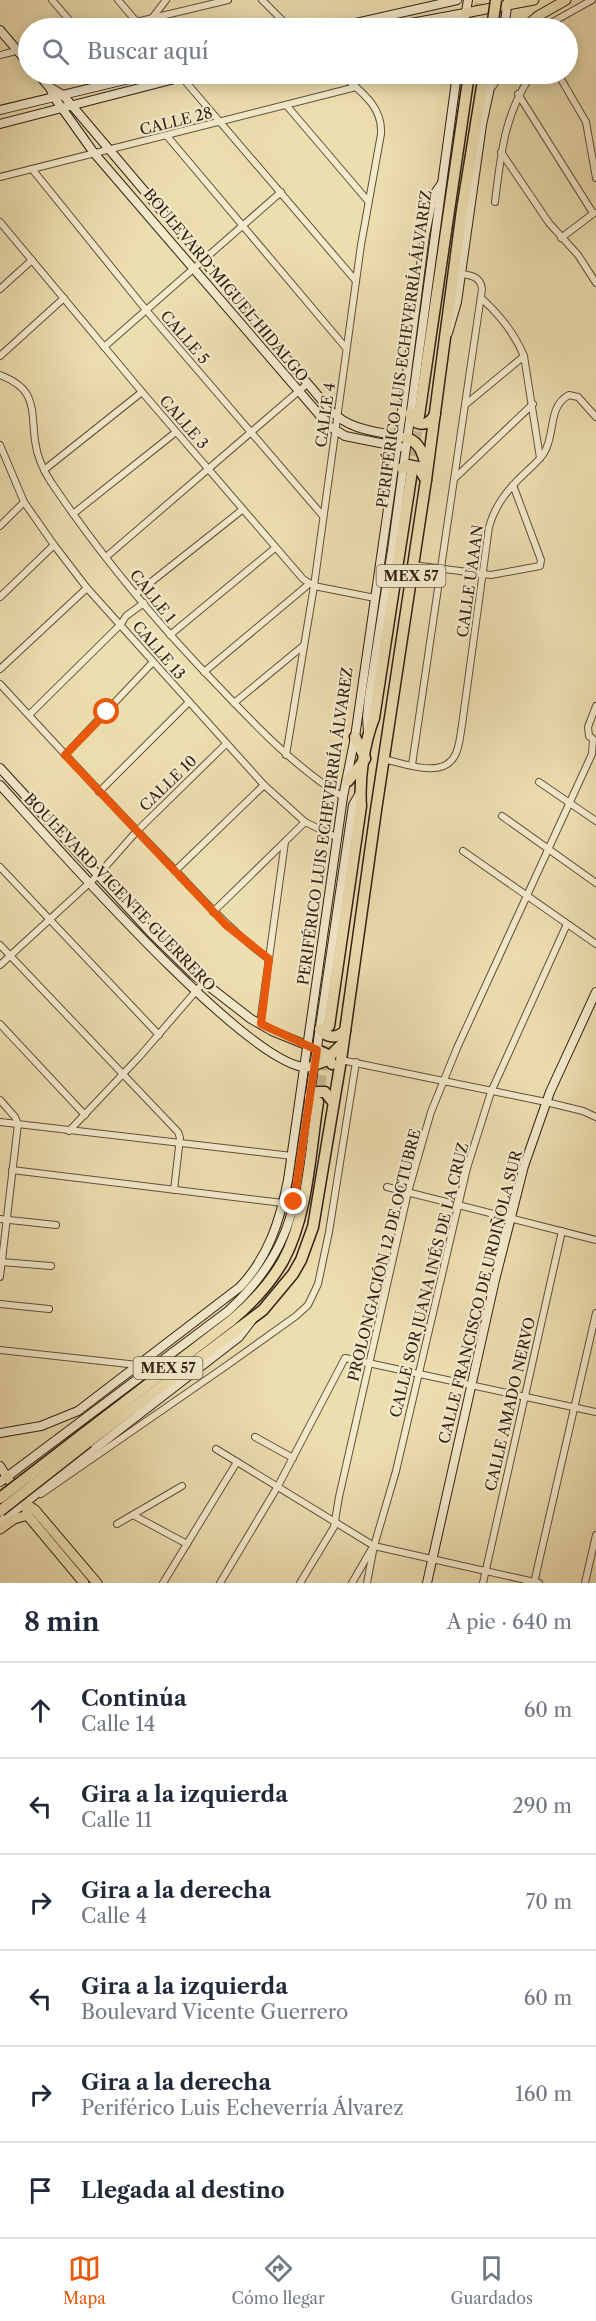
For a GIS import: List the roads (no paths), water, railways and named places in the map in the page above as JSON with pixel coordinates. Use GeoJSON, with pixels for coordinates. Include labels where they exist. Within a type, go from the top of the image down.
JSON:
{"type":"FeatureCollection","features":[{"type":"Feature","properties":{"kind":"highway"},"geometry":{"type":"LineString","coordinates":[[496,18],[500,3]]}},
{"type":"Feature","properties":{"kind":"highway"},"geometry":{"type":"LineString","coordinates":[[435,414],[432,419],[422,424],[417,423],[414,415],[467,84]]}},
{"type":"Feature","properties":{"kind":"highway","name":"MEX 57"},"geometry":{"type":"LineString","coordinates":[[443,342],[482,84]]}},
{"type":"Feature","properties":{"kind":"highway","name":"PERIFÉRICO LUIS ECHEVERRÍA ÁLVAREZ"},"geometry":{"type":"LineString","coordinates":[[0,1498],[253,1319],[285,1286],[308,1244],[317,1211],[341,1060],[383,759],[434,429],[443,342]]}},
{"type":"Feature","properties":{"kind":"highway"},"geometry":{"type":"LineString","coordinates":[[418,444],[434,429]]}},
{"type":"Feature","properties":{"kind":"highway"},"geometry":{"type":"LineString","coordinates":[[402,442],[418,444]]}},
{"type":"Feature","properties":{"kind":"highway"},"geometry":{"type":"LineString","coordinates":[[418,444],[423,454],[427,477]]}},
{"type":"Feature","properties":{"kind":"highway"},"geometry":{"type":"LineString","coordinates":[[407,470],[408,465],[418,467],[427,477]]}},
{"type":"Feature","properties":{"kind":"highway","name":"PERIFÉRICO LUIS ECHEVERRÍA ÁLVAREZ"},"geometry":{"type":"LineString","coordinates":[[324,1027],[362,806],[360,792],[368,733],[374,718],[407,470]]}},
{"type":"Feature","properties":{"kind":"highway"},"geometry":{"type":"LineString","coordinates":[[348,781],[365,758],[355,737]]}},
{"type":"Feature","properties":{"kind":"highway"},"geometry":{"type":"LineString","coordinates":[[324,1027],[327,1035],[344,1037]]}},
{"type":"Feature","properties":{"kind":"highway"},"geometry":{"type":"LineString","coordinates":[[309,1066],[329,1057],[344,1037]]}},
{"type":"Feature","properties":{"kind":"highway"},"geometry":{"type":"LineString","coordinates":[[312,1048],[329,1057],[337,1078]]}},
{"type":"Feature","properties":{"kind":"highway"},"geometry":{"type":"LineString","coordinates":[[314,1099],[317,1092],[325,1092],[333,1101]]}},
{"type":"Feature","properties":{"kind":"highway","name":"PERIFÉRICO LUIS ECHEVERRÍA ÁLVAREZ"},"geometry":{"type":"LineString","coordinates":[[0,1511],[85,1438],[167,1362],[232,1320],[265,1287],[283,1260],[299,1220],[314,1099]]}},
{"type":"Feature","properties":{"kind":"main road"},"geometry":{"type":"LineString","coordinates":[[465,13],[500,3],[530,0]]}},
{"type":"Feature","properties":{"kind":"main road"},"geometry":{"type":"LineString","coordinates":[[536,18],[566,0]]}},
{"type":"Feature","properties":{"kind":"main road"},"geometry":{"type":"LineString","coordinates":[[4,1480],[62,1550],[97,1583]]}},
{"type":"Feature","properties":{"kind":"main road"},"geometry":{"type":"LineString","coordinates":[[25,1503],[28,1515],[42,1526]]}},
{"type":"Feature","properties":{"kind":"main road"},"geometry":{"type":"LineString","coordinates":[[0,1529],[18,1517],[28,1515]]}},
{"type":"Feature","properties":{"kind":"main road"},"geometry":{"type":"LineString","coordinates":[[62,1550],[79,1581]]}},
{"type":"Feature","properties":{"kind":"street"},"geometry":{"type":"LineString","coordinates":[[52,0],[67,18]]}},
{"type":"Feature","properties":{"kind":"street"},"geometry":{"type":"LineString","coordinates":[[118,0],[133,18]]}},
{"type":"Feature","properties":{"kind":"street"},"geometry":{"type":"LineString","coordinates":[[153,17],[166,0]]}},
{"type":"Feature","properties":{"kind":"street"},"geometry":{"type":"LineString","coordinates":[[150,18],[228,0]]}},
{"type":"Feature","properties":{"kind":"street"},"geometry":{"type":"LineString","coordinates":[[262,0],[280,18]]}},
{"type":"Feature","properties":{"kind":"street"},"geometry":{"type":"LineString","coordinates":[[377,18],[454,0],[465,13]]}},
{"type":"Feature","properties":{"kind":"street"},"geometry":{"type":"LineString","coordinates":[[464,18],[468,0]]}},
{"type":"Feature","properties":{"kind":"street"},"geometry":{"type":"LineString","coordinates":[[560,18],[592,0]]}},
{"type":"Feature","properties":{"kind":"street"},"geometry":{"type":"LineString","coordinates":[[500,3],[502,18]]}},
{"type":"Feature","properties":{"kind":"street"},"geometry":{"type":"LineString","coordinates":[[438,18],[465,13]]}},
{"type":"Feature","properties":{"kind":"street"},"geometry":{"type":"LineString","coordinates":[[0,30],[18,51],[0,55]]}},
{"type":"Feature","properties":{"kind":"street"},"geometry":{"type":"LineString","coordinates":[[47,84],[59,96]]}},
{"type":"Feature","properties":{"kind":"street"},"geometry":{"type":"LineString","coordinates":[[0,110],[109,84]]}},
{"type":"Feature","properties":{"kind":"street"},"geometry":{"type":"LineString","coordinates":[[0,124],[150,84]]}},
{"type":"Feature","properties":{"kind":"street"},"geometry":{"type":"LineString","coordinates":[[189,84],[356,281]]}},
{"type":"Feature","properties":{"kind":"street"},"geometry":{"type":"LineString","coordinates":[[352,84],[356,87]]}},
{"type":"Feature","properties":{"kind":"street","name":"PERIFÉRICO LUIS ECHEVERRÍA ÁLVAREZ"},"geometry":{"type":"LineString","coordinates":[[407,470],[402,442],[414,415],[456,84]]}},
{"type":"Feature","properties":{"kind":"street","name":"PERIFÉRICO LUIS ECHEVERRÍA ÁLVAREZ"},"geometry":{"type":"LineString","coordinates":[[443,342],[454,316],[479,146],[491,84]]}},
{"type":"Feature","properties":{"kind":"street","name":"PERIFÉRICO LUIS ECHEVERRÍA ÁLVAREZ"},"geometry":{"type":"LineString","coordinates":[[489,92],[494,84]]}},
{"type":"Feature","properties":{"kind":"street"},"geometry":{"type":"LineString","coordinates":[[495,202],[501,152],[518,94],[525,84]]}},
{"type":"Feature","properties":{"kind":"street"},"geometry":{"type":"LineString","coordinates":[[564,84],[586,122],[596,178]]}},
{"type":"Feature","properties":{"kind":"street","name":"CALLE 28"},"geometry":{"type":"LineString","coordinates":[[0,177],[356,87]]}},
{"type":"Feature","properties":{"kind":"street","name":"CALLE 4"},"geometry":{"type":"LineString","coordinates":[[286,755],[338,418],[368,201],[380,146],[381,120],[375,107],[356,87]]}},
{"type":"Feature","properties":{"kind":"street"},"geometry":{"type":"LineString","coordinates":[[518,94],[594,213],[561,238]]}},
{"type":"Feature","properties":{"kind":"street","name":"BOULEVARD MIGUEL HIDALGO"},"geometry":{"type":"LineString","coordinates":[[59,96],[73,106],[202,262],[338,418],[402,442]]}},
{"type":"Feature","properties":{"kind":"street","name":"BOULEVARD MIGUEL HIDALGO"},"geometry":{"type":"LineString","coordinates":[[59,96],[62,109],[94,153],[335,431],[357,440],[402,442]]}},
{"type":"Feature","properties":{"kind":"street"},"geometry":{"type":"LineString","coordinates":[[287,106],[368,201]]}},
{"type":"Feature","properties":{"kind":"street"},"geometry":{"type":"LineString","coordinates":[[166,136],[346,348]]}},
{"type":"Feature","properties":{"kind":"street"},"geometry":{"type":"LineString","coordinates":[[501,152],[561,238],[578,255],[596,283]]}},
{"type":"Feature","properties":{"kind":"street","name":"CALLE 5"},"geometry":{"type":"LineString","coordinates":[[32,169],[146,310],[323,516]]}},
{"type":"Feature","properties":{"kind":"street","name":"PERIFÉRICO LUIS ECHEVERRÍA ÁLVAREZ"},"geometry":{"type":"LineString","coordinates":[[4,1480],[100,1400],[138,1365],[214,1308],[250,1277],[267,1249],[283,1203],[312,1048],[344,797],[402,442],[428,219],[433,196],[442,183]]}},
{"type":"Feature","properties":{"kind":"street"},"geometry":{"type":"LineString","coordinates":[[104,347],[281,192]]}},
{"type":"Feature","properties":{"kind":"street","name":"CALLE 3"},"geometry":{"type":"LineString","coordinates":[[0,223],[242,510],[311,585]]}},
{"type":"Feature","properties":{"kind":"street"},"geometry":{"type":"LineString","coordinates":[[0,289],[32,260]]}},
{"type":"Feature","properties":{"kind":"street"},"geometry":{"type":"LineString","coordinates":[[412,765],[482,289],[477,279],[460,274]]}},
{"type":"Feature","properties":{"kind":"street"},"geometry":{"type":"LineString","coordinates":[[0,356],[64,298]]}},
{"type":"Feature","properties":{"kind":"street"},"geometry":{"type":"LineString","coordinates":[[481,298],[507,325],[518,340],[524,356],[540,458]]}},
{"type":"Feature","properties":{"kind":"street"},"geometry":{"type":"LineString","coordinates":[[465,405],[524,356]]}},
{"type":"Feature","properties":{"kind":"street","name":"CALLE 1"},"geometry":{"type":"LineString","coordinates":[[0,375],[20,385],[30,398],[35,441],[44,470],[73,514],[136,594],[204,672],[286,755],[344,797]]}},
{"type":"Feature","properties":{"kind":"street"},"geometry":{"type":"LineString","coordinates":[[106,557],[306,384]]}},
{"type":"Feature","properties":{"kind":"street"},"geometry":{"type":"LineString","coordinates":[[44,470],[142,392]]}},
{"type":"Feature","properties":{"kind":"street","name":"CALLE UAAAN"},"geometry":{"type":"LineString","coordinates":[[383,759],[434,768],[443,767],[455,756],[462,725],[492,518],[499,501],[540,458],[549,443],[556,408],[562,399],[569,395],[578,397],[596,417]]}},
{"type":"Feature","properties":{"kind":"street"},"geometry":{"type":"LineString","coordinates":[[455,477],[533,404]]}},
{"type":"Feature","properties":{"kind":"street"},"geometry":{"type":"LineString","coordinates":[[73,514],[176,432]]}},
{"type":"Feature","properties":{"kind":"street","name":"CALLE 13"},"geometry":{"type":"LineString","coordinates":[[0,445],[1,454],[24,502],[87,588],[264,785],[305,822],[338,838]]}},
{"type":"Feature","properties":{"kind":"street"},"geometry":{"type":"LineString","coordinates":[[412,565],[499,574],[541,565],[513,485]]}},
{"type":"Feature","properties":{"kind":"street"},"geometry":{"type":"LineString","coordinates":[[0,526],[24,502]]}},
{"type":"Feature","properties":{"kind":"street"},"geometry":{"type":"LineString","coordinates":[[136,594],[242,510]]}},
{"type":"Feature","properties":{"kind":"street"},"geometry":{"type":"LineString","coordinates":[[0,597],[54,545]]}},
{"type":"Feature","properties":{"kind":"street"},"geometry":{"type":"LineString","coordinates":[[170,635],[275,548]]}},
{"type":"Feature","properties":{"kind":"street"},"geometry":{"type":"LineString","coordinates":[[204,672],[311,585],[375,598]]}},
{"type":"Feature","properties":{"kind":"street"},"geometry":{"type":"LineString","coordinates":[[0,669],[87,588]]}},
{"type":"Feature","properties":{"kind":"street"},"geometry":{"type":"LineString","coordinates":[[29,715],[121,624],[126,616],[144,603]]}},
{"type":"Feature","properties":{"kind":"street"},"geometry":{"type":"LineString","coordinates":[[234,703],[304,646]]}},
{"type":"Feature","properties":{"kind":"street"},"geometry":{"type":"LineString","coordinates":[[65,755],[153,662]]}},
{"type":"Feature","properties":{"kind":"street"},"geometry":{"type":"LineString","coordinates":[[0,684],[213,912],[269,959]]}},
{"type":"Feature","properties":{"kind":"street"},"geometry":{"type":"LineString","coordinates":[[99,792],[189,702]]}},
{"type":"Feature","properties":{"kind":"street","name":"PROLONGACIÓN 12 DE OCTUBRE"},"geometry":{"type":"LineString","coordinates":[[300,1583],[336,1521],[339,1497],[408,1192],[425,1131],[443,1081],[548,850],[594,756],[594,741],[588,727],[596,706]]}},
{"type":"Feature","properties":{"kind":"street","name":"CALLE 10"},"geometry":{"type":"LineString","coordinates":[[0,966],[98,875],[136,832],[226,744]]}},
{"type":"Feature","properties":{"kind":"street","name":"BOULEVARD VICENTE GUERRERO"},"geometry":{"type":"LineString","coordinates":[[0,768],[160,942],[203,983],[261,1024],[312,1048]]}},
{"type":"Feature","properties":{"kind":"street"},"geometry":{"type":"LineString","coordinates":[[540,782],[596,821]]}},
{"type":"Feature","properties":{"kind":"street","name":"BOULEVARD VICENTE GUERRERO"},"geometry":{"type":"LineString","coordinates":[[0,785],[195,993],[261,1045],[287,1061],[309,1066]]}},
{"type":"Feature","properties":{"kind":"street"},"geometry":{"type":"LineString","coordinates":[[175,871],[264,785]]}},
{"type":"Feature","properties":{"kind":"street"},"geometry":{"type":"LineString","coordinates":[[502,816],[596,884]]}},
{"type":"Feature","properties":{"kind":"street"},"geometry":{"type":"LineString","coordinates":[[213,912],[305,822]]}},
{"type":"Feature","properties":{"kind":"street"},"geometry":{"type":"LineString","coordinates":[[261,1024],[285,842]]}},
{"type":"Feature","properties":{"kind":"street"},"geometry":{"type":"LineString","coordinates":[[463,851],[596,944]]}},
{"type":"Feature","properties":{"kind":"street"},"geometry":{"type":"LineString","coordinates":[[0,867],[159,1035]]}},
{"type":"Feature","properties":{"kind":"street","name":"CALLE SOR JUANA INÉS DE LA CRUZ"},"geometry":{"type":"LineString","coordinates":[[367,1583],[374,1546],[396,1471],[457,1205],[491,1092],[567,924]]}},
{"type":"Feature","properties":{"kind":"street"},"geometry":{"type":"LineString","coordinates":[[0,945],[175,1129],[179,1136],[179,1144],[174,1190]]}},
{"type":"Feature","properties":{"kind":"street"},"geometry":{"type":"LineString","coordinates":[[69,1131],[123,1075],[203,983]]}},
{"type":"Feature","properties":{"kind":"street","name":"CALLE FRANCISCO DE URDIÑOLA SUR"},"geometry":{"type":"LineString","coordinates":[[427,1583],[510,1217],[546,1102],[596,992]]}},
{"type":"Feature","properties":{"kind":"street"},"geometry":{"type":"LineString","coordinates":[[0,1024],[84,1115]]}},
{"type":"Feature","properties":{"kind":"street","name":"PERIFÉRICO LUIS ECHEVERRÍA ÁLVAREZ"},"geometry":{"type":"LineString","coordinates":[[312,1048],[324,1027]]}},
{"type":"Feature","properties":{"kind":"street"},"geometry":{"type":"LineString","coordinates":[[341,1060],[546,1102],[583,1111],[596,1117]]}},
{"type":"Feature","properties":{"kind":"street","name":"PERIFÉRICO LUIS ECHEVERRÍA ÁLVAREZ"},"geometry":{"type":"LineString","coordinates":[[34,1496],[48,1491],[296,1316],[308,1305],[315,1292],[324,1260],[356,1062]]}},
{"type":"Feature","properties":{"kind":"street","name":"PERIFÉRICO LUIS ECHEVERRÍA ÁLVAREZ"},"geometry":{"type":"LineString","coordinates":[[309,1066],[314,1099]]}},
{"type":"Feature","properties":{"kind":"street"},"geometry":{"type":"LineString","coordinates":[[0,1100],[18,1124],[3,1219],[0,1277]]}},
{"type":"Feature","properties":{"kind":"street"},"geometry":{"type":"LineString","coordinates":[[0,1122],[292,1156]]}},
{"type":"Feature","properties":{"kind":"street"},"geometry":{"type":"LineString","coordinates":[[12,1170],[283,1203]]}},
{"type":"Feature","properties":{"kind":"street"},"geometry":{"type":"LineString","coordinates":[[387,1187],[596,1240]]}},
{"type":"Feature","properties":{"kind":"street"},"geometry":{"type":"LineString","coordinates":[[3,1219],[56,1225]]}},
{"type":"Feature","properties":{"kind":"street","name":"CALLE AMADO NERVO"},"geometry":{"type":"LineString","coordinates":[[483,1583],[562,1231]]}},
{"type":"Feature","properties":{"kind":"street"},"geometry":{"type":"LineString","coordinates":[[1,1262],[51,1266]]}},
{"type":"Feature","properties":{"kind":"street"},"geometry":{"type":"LineString","coordinates":[[0,1304],[50,1309]]}},
{"type":"Feature","properties":{"kind":"street"},"geometry":{"type":"LineString","coordinates":[[216,1449],[374,1546],[536,1583],[596,1313]]}},
{"type":"Feature","properties":{"kind":"street","name":"PERIFÉRICO LUIS ECHEVERRÍA ÁLVAREZ"},"geometry":{"type":"LineString","coordinates":[[0,1521],[239,1337],[253,1319]]}},
{"type":"Feature","properties":{"kind":"street"},"geometry":{"type":"LineString","coordinates":[[0,1350],[138,1365]]}},
{"type":"Feature","properties":{"kind":"street"},"geometry":{"type":"LineString","coordinates":[[220,1583],[278,1486],[343,1359],[349,1357],[596,1412]]}},
{"type":"Feature","properties":{"kind":"street","name":"PERIFÉRICO LUIS ECHEVERRÍA ÁLVAREZ"},"geometry":{"type":"LineString","coordinates":[[100,1400],[167,1362]]}},
{"type":"Feature","properties":{"kind":"street"},"geometry":{"type":"LineString","coordinates":[[0,1433],[56,1422],[100,1400]]}},
{"type":"Feature","properties":{"kind":"street"},"geometry":{"type":"LineString","coordinates":[[255,1437],[293,1458]]}},
{"type":"Feature","properties":{"kind":"street"},"geometry":{"type":"LineString","coordinates":[[30,1459],[35,1476],[46,1482],[52,1482]]}},
{"type":"Feature","properties":{"kind":"street"},"geometry":{"type":"LineString","coordinates":[[164,1583],[237,1462]]}},
{"type":"Feature","properties":{"kind":"street"},"geometry":{"type":"LineString","coordinates":[[0,1466],[4,1480]]}},
{"type":"Feature","properties":{"kind":"street"},"geometry":{"type":"LineString","coordinates":[[117,1524],[182,1486]]}},
{"type":"Feature","properties":{"kind":"street"},"geometry":{"type":"LineString","coordinates":[[0,1504],[2,1512],[0,1521]]}},
{"type":"Feature","properties":{"kind":"street"},"geometry":{"type":"LineString","coordinates":[[133,1515],[187,1544]]}},
{"type":"Feature","properties":{"kind":"street"},"geometry":{"type":"LineString","coordinates":[[585,1583],[596,1535]]}},
{"type":"Feature","properties":{"kind":"street"},"geometry":{"type":"LineString","coordinates":[[352,1583],[374,1546]]}},
{"type":"Feature","properties":{"kind":"tunnel"},"geometry":{"type":"LineString","coordinates":[[478,18],[481,0]]}},
{"type":"Feature","properties":{"kind":"tunnel"},"geometry":{"type":"LineString","coordinates":[[487,18],[497,5]]}},
{"type":"Feature","properties":{"kind":"tunnel"},"geometry":{"type":"LineString","coordinates":[[412,471],[419,416]]}},
{"type":"Feature","properties":{"kind":"tunnel"},"geometry":{"type":"LineString","coordinates":[[318,1100],[329,1026]]}}]}
